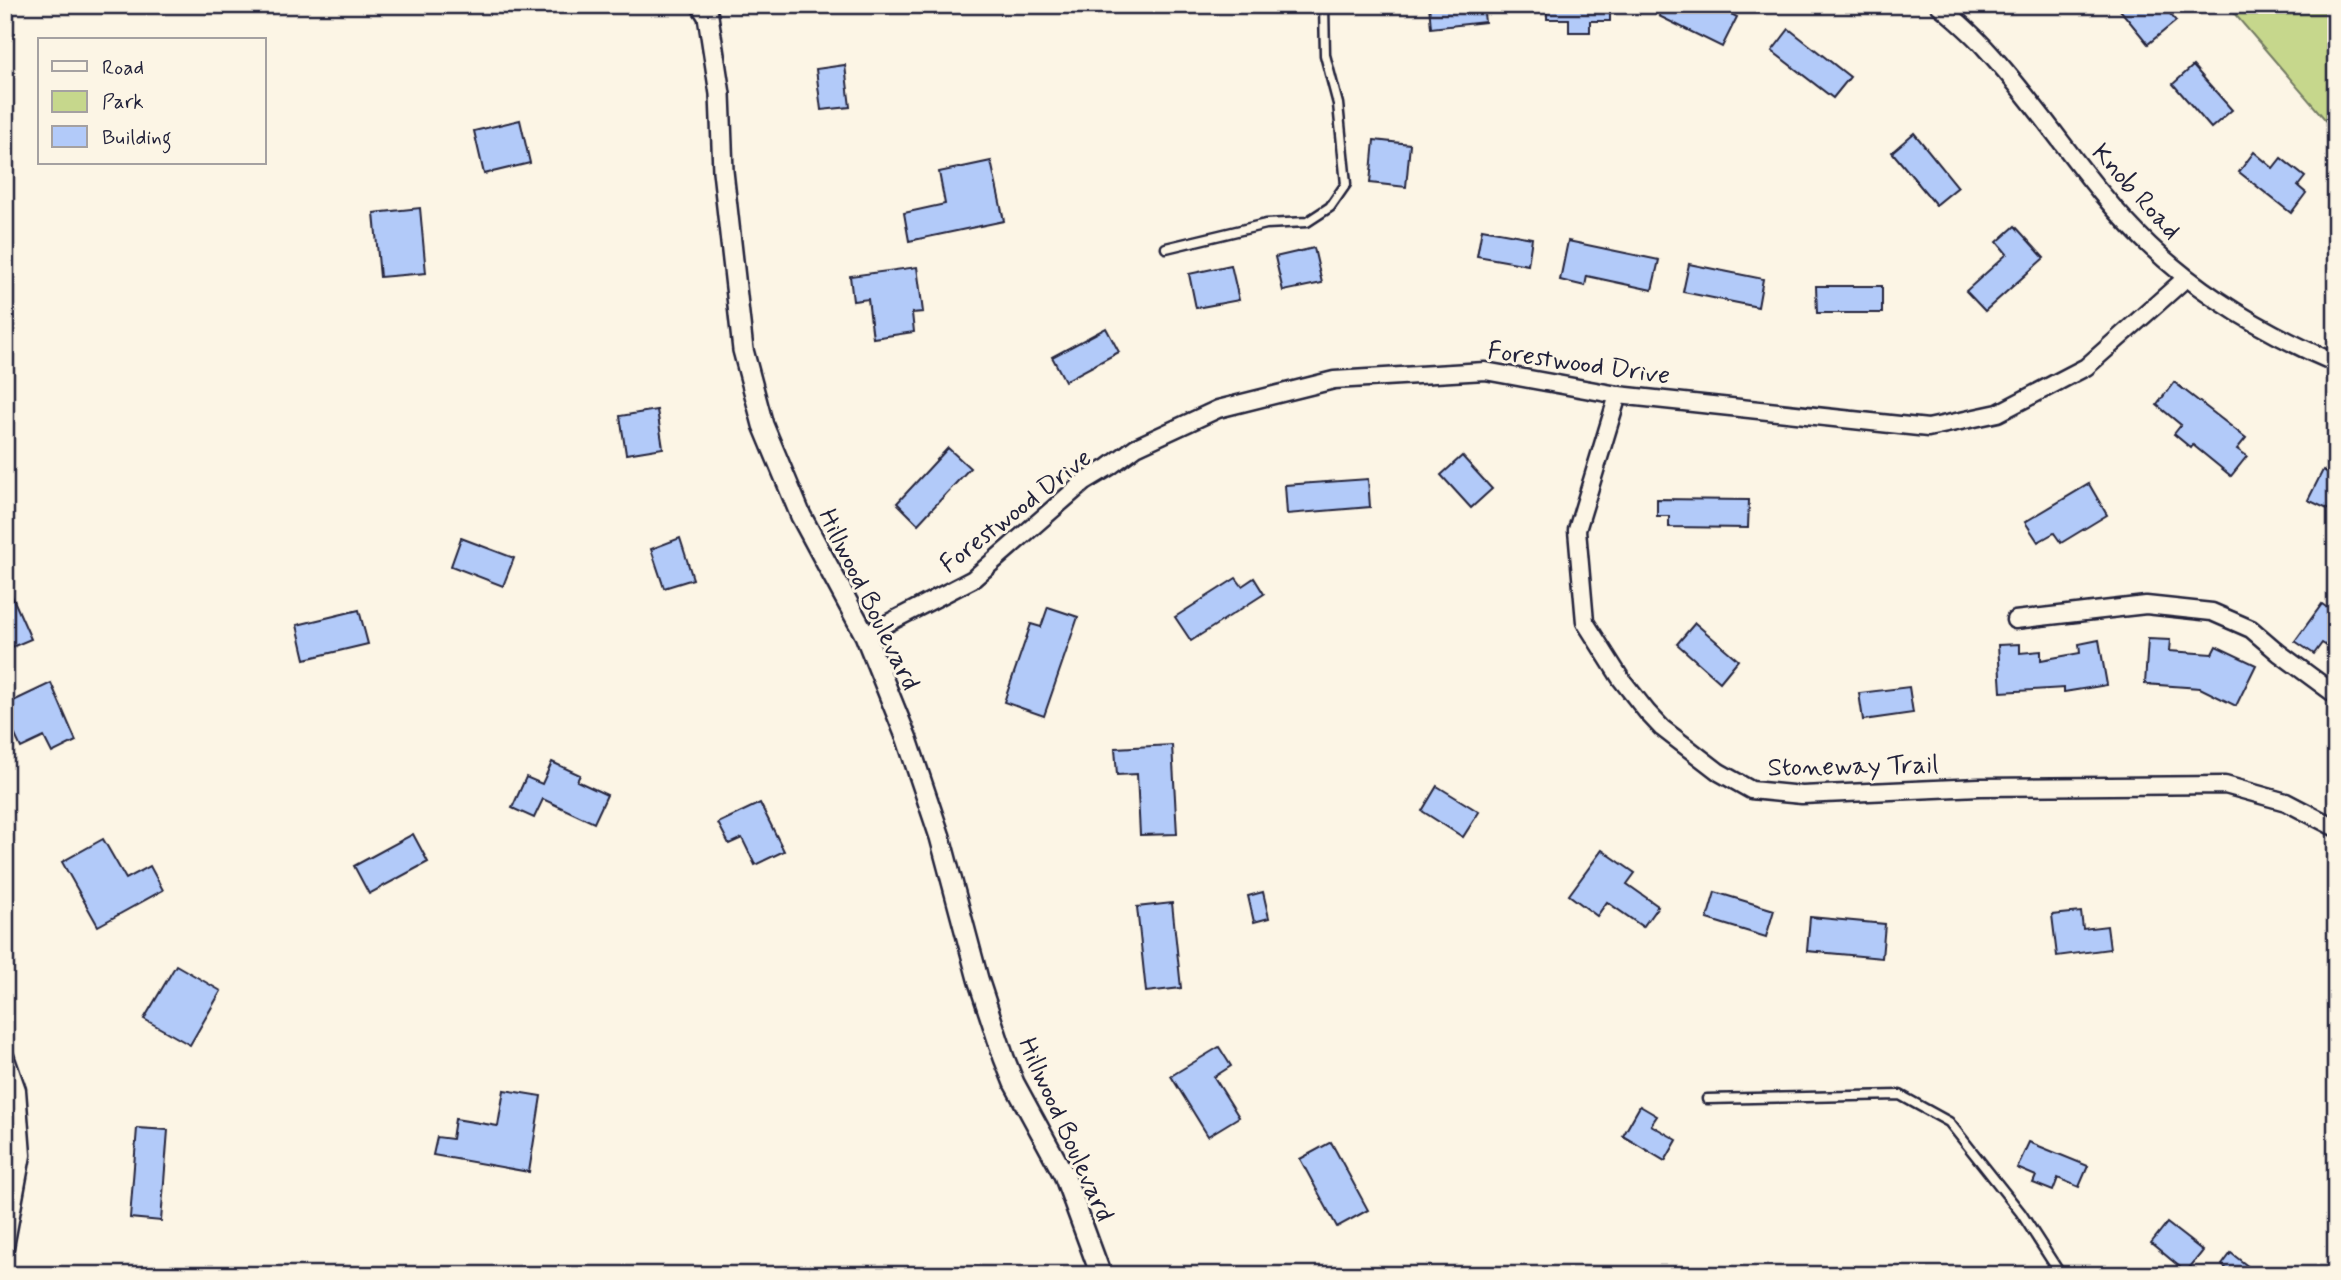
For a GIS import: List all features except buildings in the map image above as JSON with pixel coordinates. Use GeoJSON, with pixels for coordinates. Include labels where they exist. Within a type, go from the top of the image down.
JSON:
{"type":"FeatureCollection","features":[{"type":"Feature","properties":{"kind":"street","name":"Hillwood Boulevard"},"geometry":{"type":"LineString","coordinates":[[701,5],[708,16],[720,94],[723,171],[743,350],[763,425],[801,516],[865,635],[907,739],[934,818],[978,979],[1004,1058],[1014,1083],[1064,1175],[1101,1275]]}},
{"type":"Feature","properties":{"kind":"street","name":"Knob Road"},"geometry":{"type":"LineString","coordinates":[[1940,5],[1986,48],[2093,183],[2147,243],[2186,278],[2242,317],[2336,363]]}},
{"type":"Feature","properties":{"kind":"street","name":"Forestwood Drive"},"geometry":{"type":"LineString","coordinates":[[865,635],[973,579],[1084,482],[1136,447],[1218,409],[1334,380],[1485,371],[1618,395],[1928,428],[1998,413],[2086,367],[2186,278]]}},
{"type":"Feature","properties":{"kind":"street","name":"Stoneway Trail"},"geometry":{"type":"LineString","coordinates":[[1618,395],[1577,530],[1585,622],[1621,679],[1647,712],[1662,728],[1720,772],[1751,790],[1802,795],[1993,787],[2225,785],[2286,802],[2336,828]]}},
{"type":"Feature","properties":{"kind":"street"},"geometry":{"type":"LineString","coordinates":[[2015,620],[2146,605],[2211,612],[2251,629],[2278,653],[2336,695]]}},
{"type":"Feature","properties":{"kind":"street"},"geometry":{"type":"LineString","coordinates":[[5,1056],[17,1090],[22,1155],[5,1247]]}},
{"type":"Feature","properties":{"kind":"lane"},"geometry":{"type":"LineString","coordinates":[[1166,248],[1266,224],[1307,222],[1330,207],[1346,184],[1338,104],[1325,55],[1324,5]]}},
{"type":"Feature","properties":{"kind":"lane"},"geometry":{"type":"LineString","coordinates":[[1707,1099],[1900,1095],[1949,1122],[2021,1213],[2061,1275]]}},
{"type":"Feature","properties":{"kind":"lane"},"geometry":{"type":"LineString","coordinates":[[2098,1275],[2113,1275]]}},
{"type":"Feature","properties":{"kind":"green space"},"geometry":{"type":"Polygon","coordinates":[[[2227,5],[2336,5],[2336,132],[2227,5]]]}}]}
